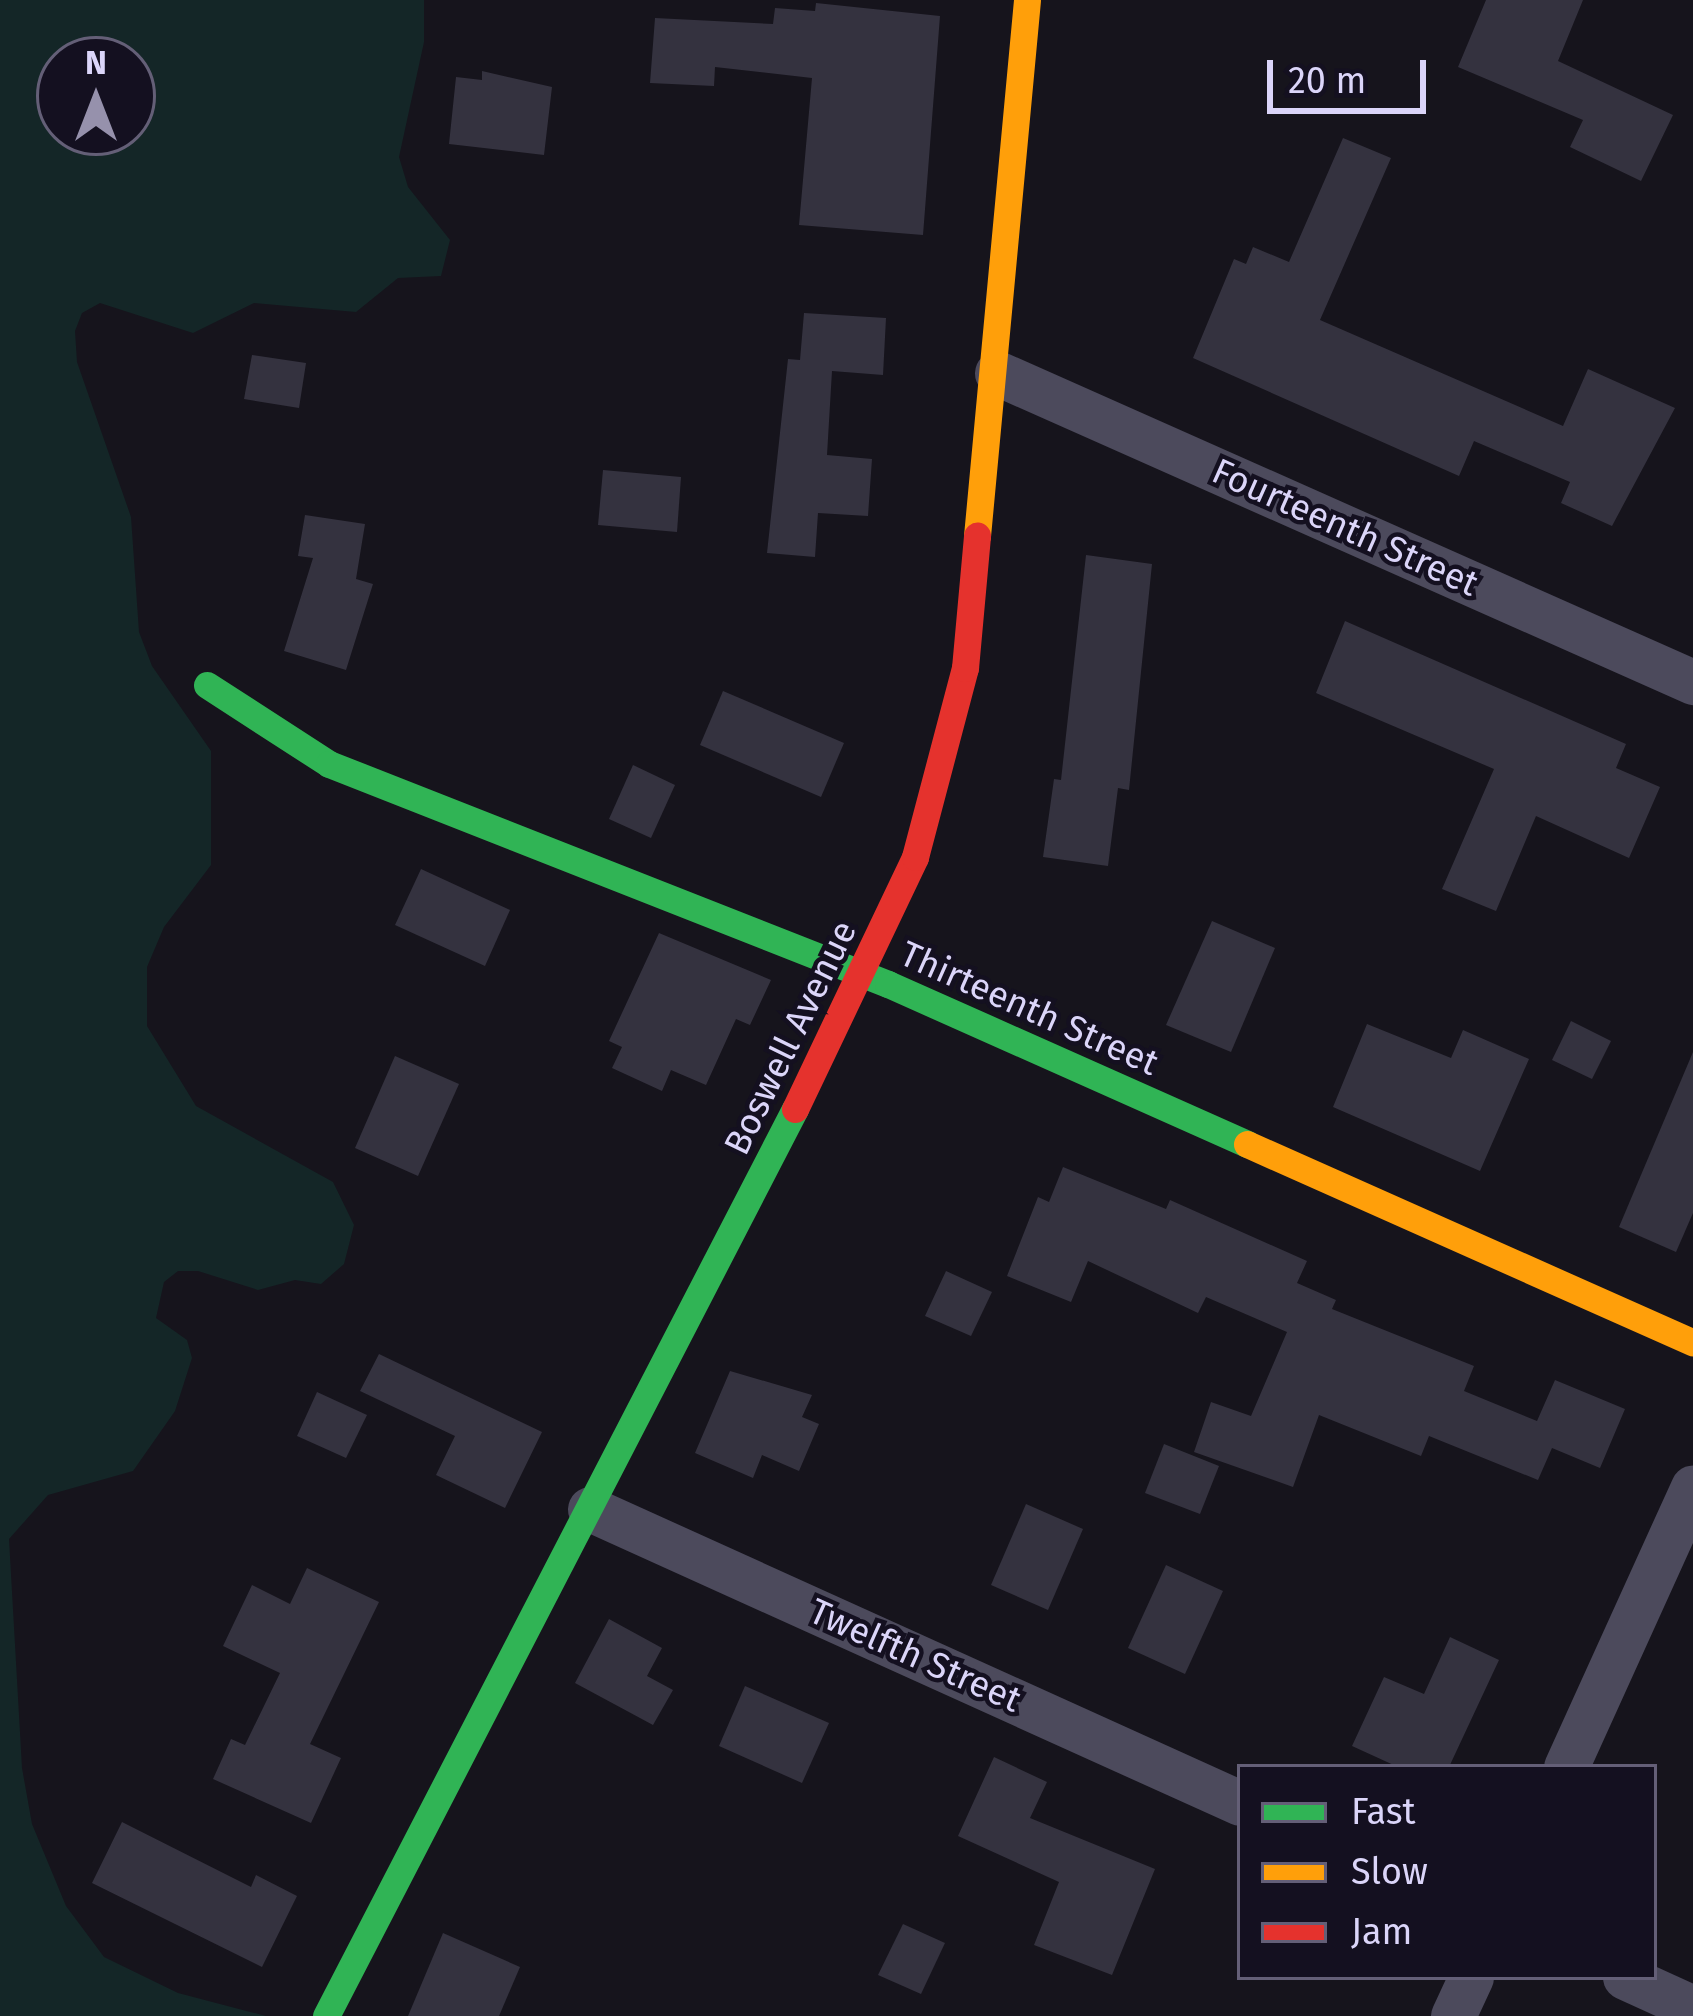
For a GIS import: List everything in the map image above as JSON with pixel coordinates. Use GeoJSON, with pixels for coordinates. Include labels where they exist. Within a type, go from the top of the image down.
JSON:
{"type":"FeatureCollection","features":[{"type":"Feature","properties":{"kind":"street","name":"Boswell Avenue"},"geometry":{"type":"LineString","coordinates":[[326,2016],[862,975],[915,857],[951,734],[997,373],[1027,0]]}},
{"type":"Feature","properties":{"kind":"street","name":"Fourteenth Street"},"geometry":{"type":"LineString","coordinates":[[997,373],[1693,682]]}},
{"type":"Feature","properties":{"kind":"street","name":"Thirteenth Street"},"geometry":{"type":"LineString","coordinates":[[207,685],[329,764],[862,975],[1693,1343]]}},
{"type":"Feature","properties":{"kind":"street"},"geometry":{"type":"LineString","coordinates":[[1567,1764],[1693,1487]]}},
{"type":"Feature","properties":{"kind":"street","name":"Twelfth Street"},"geometry":{"type":"LineString","coordinates":[[590,1509],[1237,1802]]}},
{"type":"Feature","properties":{"kind":"street"},"geometry":{"type":"LineString","coordinates":[[1453,2016],[1470,1980]]}},
{"type":"Feature","properties":{"kind":"street"},"geometry":{"type":"LineString","coordinates":[[1631,1980],[1693,2008]]}},
{"type":"Feature","properties":{"kind":"shaded area"},"geometry":{"type":"Polygon","coordinates":[[[0,0],[424,0],[424,42],[399,157],[408,187],[450,240],[441,276],[398,278],[356,312],[254,303],[193,333],[100,303],[82,313],[75,331],[77,362],[131,517],[139,632],[152,666],[211,751],[211,865],[164,927],[147,967],[147,1026],[196,1106],[333,1182],[354,1225],[344,1264],[321,1284],[295,1280],[258,1290],[198,1271],[178,1271],[164,1282],[156,1318],[187,1340],[192,1358],[175,1411],[133,1471],[48,1495],[9,1539],[22,1768],[32,1824],[66,1906],[104,1957],[178,1993],[266,2016],[0,2016],[0,0]]]}},
{"type":"Feature","properties":{"kind":"building"},"geometry":{"type":"Polygon","coordinates":[[[1486,0],[1583,0],[1558,61],[1673,115],[1641,181],[1570,147],[1583,120],[1458,67],[1486,0]]]}},
{"type":"Feature","properties":{"kind":"building"},"geometry":{"type":"Polygon","coordinates":[[[816,3],[940,16],[923,235],[799,225],[812,78],[715,67],[714,86],[650,83],[655,18],[773,24],[775,8],[815,11],[816,3]]]}},
{"type":"Feature","properties":{"kind":"building"},"geometry":{"type":"Polygon","coordinates":[[[482,71],[552,87],[544,155],[449,144],[456,77],[482,80],[482,71]]]}},
{"type":"Feature","properties":{"kind":"building"},"geometry":{"type":"Polygon","coordinates":[[[1343,138],[1391,158],[1320,320],[1563,426],[1588,369],[1675,408],[1612,526],[1561,503],[1570,482],[1474,441],[1459,476],[1193,358],[1234,259],[1246,264],[1253,247],[1289,262],[1343,138]]]}},
{"type":"Feature","properties":{"kind":"building"},"geometry":{"type":"Polygon","coordinates":[[[804,313],[886,318],[883,375],[832,371],[827,455],[872,459],[868,516],[818,513],[815,557],[767,553],[788,359],[800,360],[804,313]]]}},
{"type":"Feature","properties":{"kind":"building"},"geometry":{"type":"Polygon","coordinates":[[[252,355],[306,363],[299,408],[244,399],[252,355]]]}},
{"type":"Feature","properties":{"kind":"building"},"geometry":{"type":"Polygon","coordinates":[[[603,470],[681,477],[677,532],[598,525],[603,470]]]}},
{"type":"Feature","properties":{"kind":"building"},"geometry":{"type":"Polygon","coordinates":[[[305,515],[365,524],[356,579],[373,584],[346,670],[284,651],[313,558],[298,556],[305,515]]]}},
{"type":"Feature","properties":{"kind":"building"},"geometry":{"type":"Polygon","coordinates":[[[1086,555],[1152,564],[1129,790],[1118,788],[1108,866],[1043,857],[1054,779],[1061,780],[1086,555]]]}},
{"type":"Feature","properties":{"kind":"building"},"geometry":{"type":"Polygon","coordinates":[[[1345,621],[1626,744],[1616,768],[1660,787],[1629,858],[1536,816],[1496,911],[1442,889],[1494,769],[1316,693],[1345,621]]]}},
{"type":"Feature","properties":{"kind":"building"},"geometry":{"type":"Polygon","coordinates":[[[723,691],[844,743],[821,797],[700,745],[723,691]]]}},
{"type":"Feature","properties":{"kind":"building"},"geometry":{"type":"Polygon","coordinates":[[[633,765],[675,785],[651,838],[609,819],[633,765]]]}},
{"type":"Feature","properties":{"kind":"building"},"geometry":{"type":"Polygon","coordinates":[[[421,869],[510,910],[485,966],[395,925],[421,869]]]}},
{"type":"Feature","properties":{"kind":"building"},"geometry":{"type":"Polygon","coordinates":[[[1212,921],[1275,948],[1231,1052],[1166,1025],[1212,921]]]}},
{"type":"Feature","properties":{"kind":"building"},"geometry":{"type":"Polygon","coordinates":[[[659,933],[771,980],[750,1025],[736,1019],[706,1085],[671,1070],[662,1091],[612,1068],[622,1047],[609,1041],[659,933]]]}},
{"type":"Feature","properties":{"kind":"building"},"geometry":{"type":"Polygon","coordinates":[[[1571,1021],[1611,1041],[1592,1079],[1552,1060],[1571,1021]]]}},
{"type":"Feature","properties":{"kind":"building"},"geometry":{"type":"Polygon","coordinates":[[[1367,1024],[1451,1058],[1463,1030],[1529,1059],[1480,1171],[1333,1107],[1367,1024]]]}},
{"type":"Feature","properties":{"kind":"building"},"geometry":{"type":"Polygon","coordinates":[[[1693,1052],[1693,1213],[1676,1252],[1619,1227],[1693,1052]]]}},
{"type":"Feature","properties":{"kind":"building"},"geometry":{"type":"Polygon","coordinates":[[[395,1056],[459,1084],[418,1176],[355,1148],[395,1056]]]}},
{"type":"Feature","properties":{"kind":"building"},"geometry":{"type":"Polygon","coordinates":[[[1063,1167],[1166,1209],[1170,1200],[1307,1261],[1297,1283],[1336,1300],[1332,1309],[1474,1366],[1464,1391],[1537,1421],[1555,1380],[1625,1409],[1600,1468],[1552,1448],[1538,1480],[1429,1436],[1421,1456],[1319,1415],[1293,1487],[1194,1452],[1211,1402],[1251,1416],[1287,1332],[1206,1297],[1198,1313],[1088,1261],[1071,1302],[1007,1276],[1038,1197],[1049,1202],[1063,1167]]]}},
{"type":"Feature","properties":{"kind":"building"},"geometry":{"type":"Polygon","coordinates":[[[946,1271],[992,1292],[971,1336],[925,1316],[946,1271]]]}},
{"type":"Feature","properties":{"kind":"building"},"geometry":{"type":"Polygon","coordinates":[[[379,1354],[542,1432],[505,1508],[436,1475],[455,1436],[360,1391],[379,1354]]]}},
{"type":"Feature","properties":{"kind":"building"},"geometry":{"type":"Polygon","coordinates":[[[730,1371],[812,1395],[802,1417],[819,1424],[799,1471],[762,1455],[753,1478],[695,1453],[730,1371]]]}},
{"type":"Feature","properties":{"kind":"building"},"geometry":{"type":"Polygon","coordinates":[[[317,1392],[367,1415],[346,1458],[297,1436],[317,1392]]]}},
{"type":"Feature","properties":{"kind":"building"},"geometry":{"type":"Polygon","coordinates":[[[1164,1444],[1219,1466],[1200,1514],[1145,1493],[1164,1444]]]}},
{"type":"Feature","properties":{"kind":"building"},"geometry":{"type":"Polygon","coordinates":[[[1026,1504],[1083,1529],[1048,1610],[991,1585],[1026,1504]]]}},
{"type":"Feature","properties":{"kind":"building"},"geometry":{"type":"Polygon","coordinates":[[[1166,1565],[1223,1591],[1185,1674],[1128,1648],[1166,1565]]]}},
{"type":"Feature","properties":{"kind":"building"},"geometry":{"type":"Polygon","coordinates":[[[307,1568],[379,1602],[310,1744],[341,1758],[311,1823],[213,1779],[231,1739],[245,1745],[280,1673],[223,1646],[252,1585],[290,1604],[307,1568]]]}},
{"type":"Feature","properties":{"kind":"building"},"geometry":{"type":"Polygon","coordinates":[[[609,1619],[662,1648],[647,1676],[673,1690],[653,1725],[575,1683],[609,1619]]]}},
{"type":"Feature","properties":{"kind":"building"},"geometry":{"type":"Polygon","coordinates":[[[1450,1637],[1499,1660],[1450,1764],[1391,1764],[1352,1746],[1384,1677],[1424,1694],[1450,1637]]]}},
{"type":"Feature","properties":{"kind":"building"},"geometry":{"type":"Polygon","coordinates":[[[745,1686],[829,1723],[802,1783],[719,1746],[745,1686]]]}},
{"type":"Feature","properties":{"kind":"building"},"geometry":{"type":"Polygon","coordinates":[[[994,1757],[1047,1782],[1030,1818],[1155,1869],[1112,1975],[1034,1945],[1059,1882],[958,1836],[994,1757]]]}},
{"type":"Feature","properties":{"kind":"building"},"geometry":{"type":"Polygon","coordinates":[[[122,1822],[251,1887],[256,1875],[297,1896],[262,1967],[92,1883],[122,1822]]]}},
{"type":"Feature","properties":{"kind":"building"},"geometry":{"type":"Polygon","coordinates":[[[903,1924],[945,1943],[921,1994],[878,1975],[903,1924]]]}},
{"type":"Feature","properties":{"kind":"building"},"geometry":{"type":"Polygon","coordinates":[[[443,1933],[520,1967],[499,2016],[408,2016],[443,1933]]]}},
{"type":"Feature","properties":{"kind":"traffic: fast"},"geometry":{"type":"LineString","coordinates":[[207,685],[329,764],[888,984],[1247,1144]]}},
{"type":"Feature","properties":{"kind":"traffic: fast"},"geometry":{"type":"LineString","coordinates":[[326,2016],[795,1109]]}},
{"type":"Feature","properties":{"kind":"traffic: slow"},"geometry":{"type":"LineString","coordinates":[[977,536],[1027,0]]}},
{"type":"Feature","properties":{"kind":"traffic: slow"},"geometry":{"type":"LineString","coordinates":[[1247,1144],[1693,1343]]}},
{"type":"Feature","properties":{"kind":"traffic: jam"},"geometry":{"type":"LineString","coordinates":[[795,1109],[915,857],[965,668],[977,536]]}}]}
